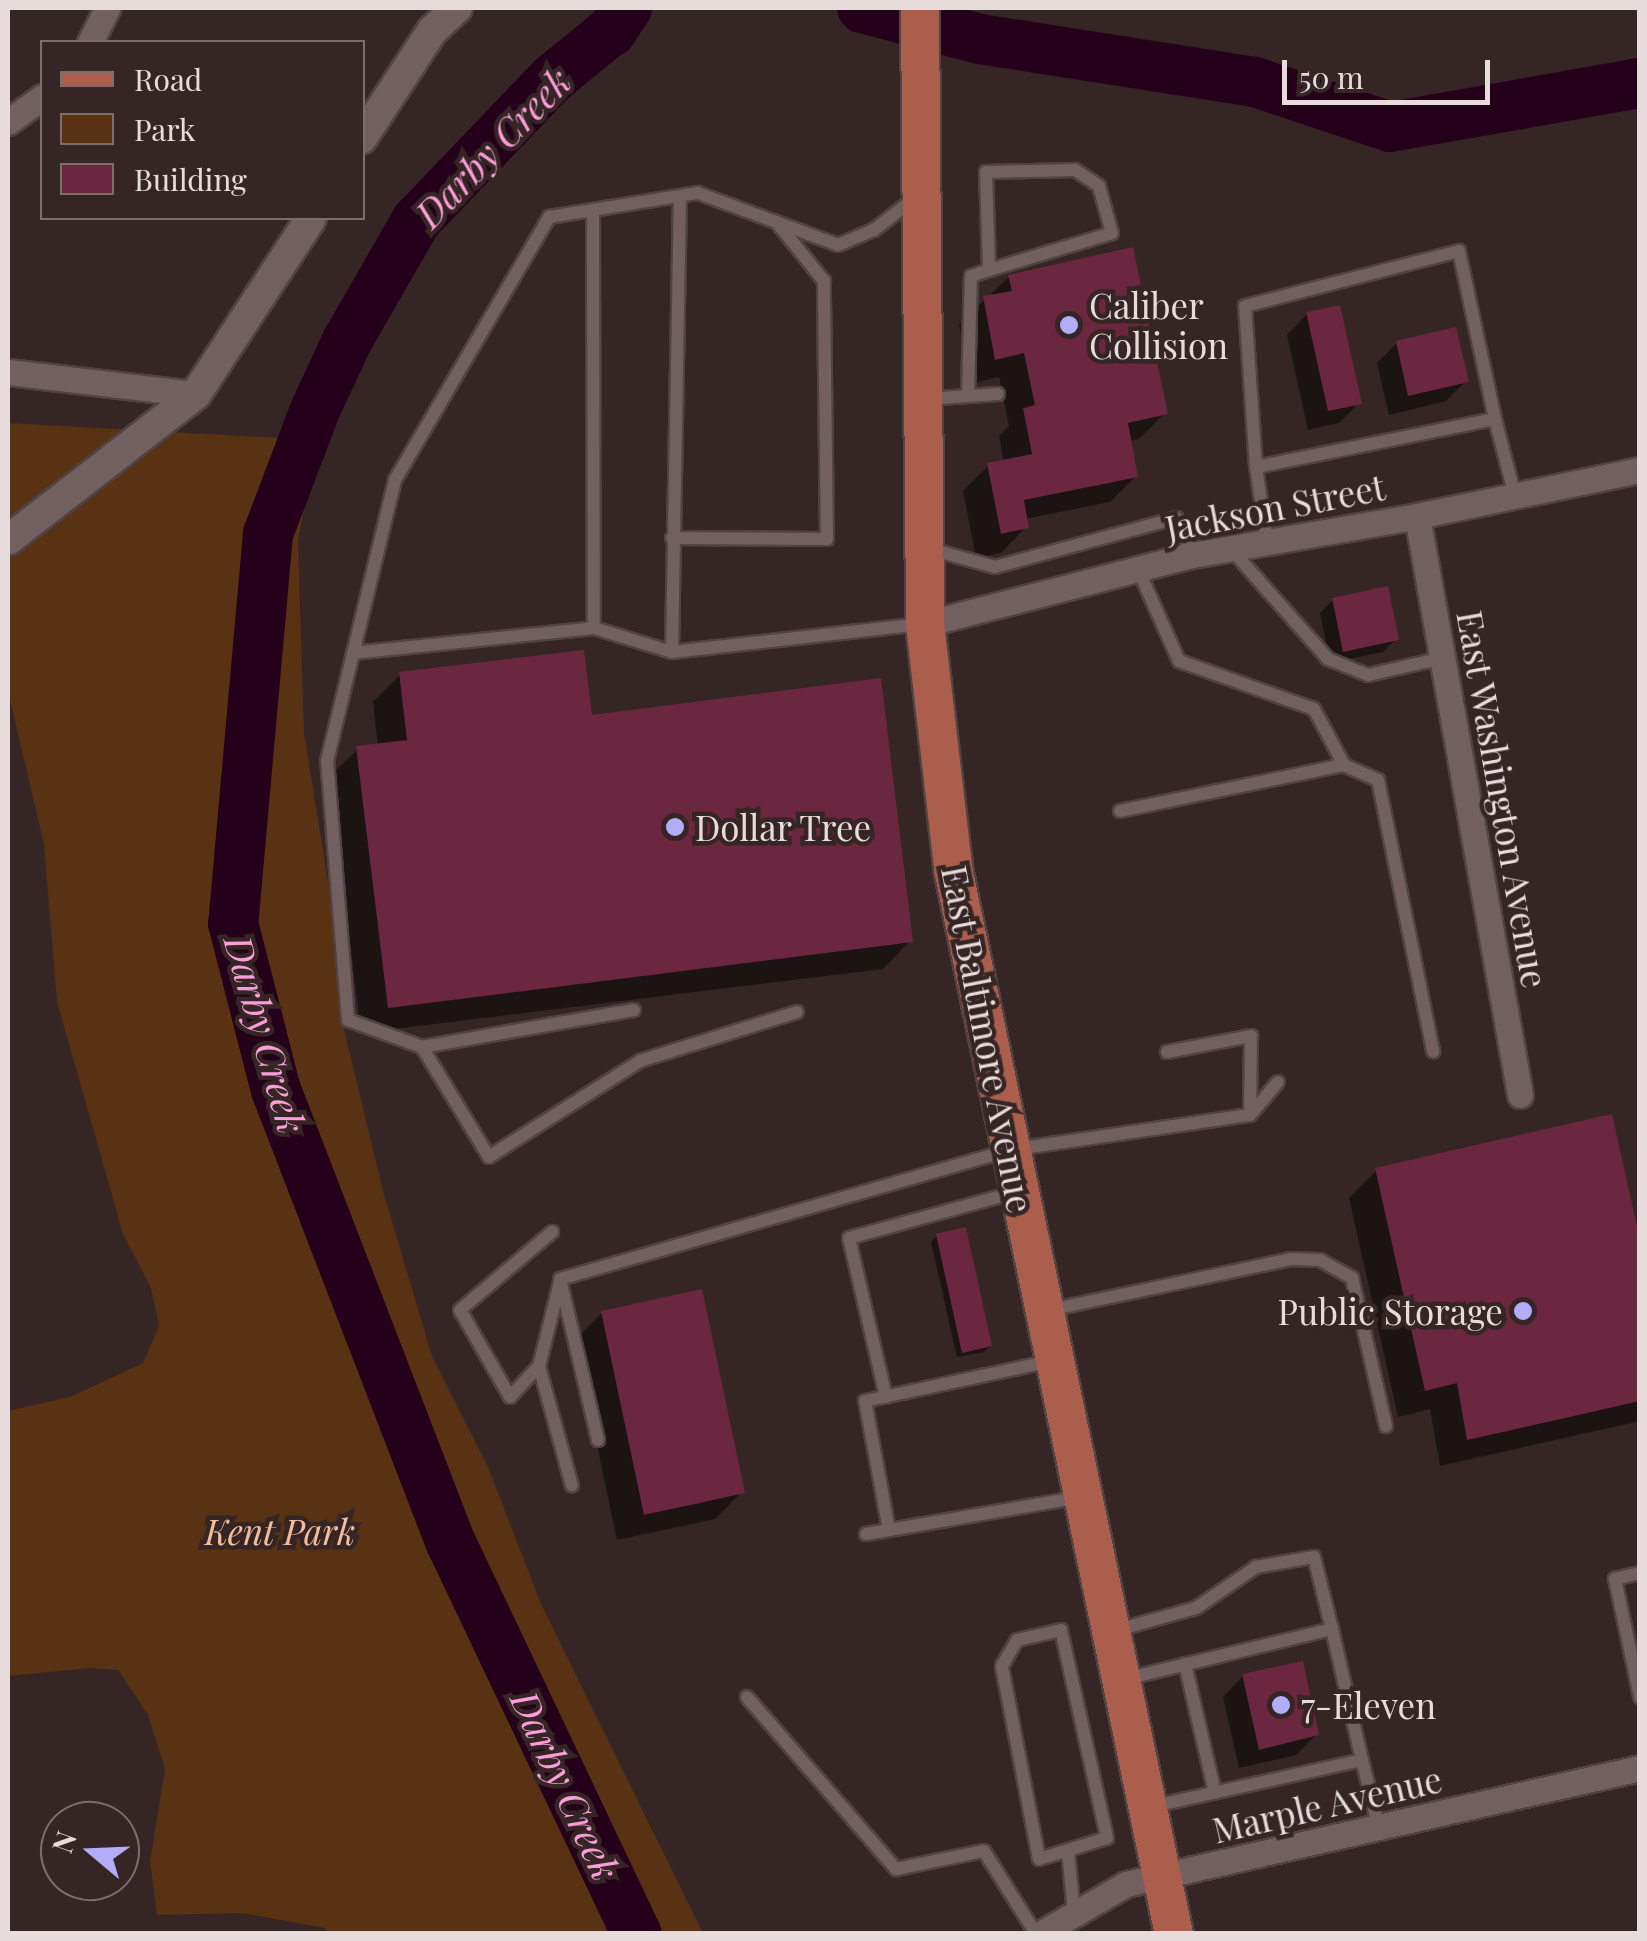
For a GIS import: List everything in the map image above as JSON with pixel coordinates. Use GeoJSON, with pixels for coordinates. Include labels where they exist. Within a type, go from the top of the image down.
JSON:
{"type":"FeatureCollection","features":[{"type":"Feature","properties":{"kind":"main road","name":"East Baltimore Avenue"},"geometry":{"type":"LineString","coordinates":[[920,8],[925,624],[954,874],[1174,1934]]}},
{"type":"Feature","properties":{"kind":"street"},"geometry":{"type":"LineString","coordinates":[[91,40],[107,8]]}},
{"type":"Feature","properties":{"kind":"street"},"geometry":{"type":"LineString","coordinates":[[365,133],[432,31],[457,8]]}},
{"type":"Feature","properties":{"kind":"street"},"geometry":{"type":"LineString","coordinates":[[8,122],[40,98]]}},
{"type":"Feature","properties":{"kind":"street"},"geometry":{"type":"LineString","coordinates":[[8,540],[196,394],[310,220]]}},
{"type":"Feature","properties":{"kind":"street"},"geometry":{"type":"LineString","coordinates":[[8,372],[196,394]]}},
{"type":"Feature","properties":{"kind":"street","name":"Jackson Street"},"geometry":{"type":"LineString","coordinates":[[925,624],[1192,556],[1418,516],[1640,470]]}},
{"type":"Feature","properties":{"kind":"street","name":"East Washington Avenue"},"geometry":{"type":"LineString","coordinates":[[1418,516],[1520,1095]]}},
{"type":"Feature","properties":{"kind":"street","name":"Marple Avenue"},"geometry":{"type":"LineString","coordinates":[[1038,1934],[1126,1884],[1162,1879],[1640,1768]]}},
{"type":"Feature","properties":{"kind":"lane"},"geometry":{"type":"LineString","coordinates":[[968,396],[971,276],[1112,233],[1099,186],[1075,170],[986,172],[989,270]]}},
{"type":"Feature","properties":{"kind":"lane"},"geometry":{"type":"LineString","coordinates":[[634,1010],[422,1047],[348,1020],[327,761],[395,480],[549,217],[698,193],[838,245],[874,230],[921,194]]}},
{"type":"Feature","properties":{"kind":"lane"},"geometry":{"type":"LineString","coordinates":[[672,652],[680,196]]}},
{"type":"Feature","properties":{"kind":"lane"},"geometry":{"type":"LineString","coordinates":[[594,210],[594,628]]}},
{"type":"Feature","properties":{"kind":"lane"},"geometry":{"type":"LineString","coordinates":[[672,538],[750,542],[827,539],[824,281],[778,222]]}},
{"type":"Feature","properties":{"kind":"lane"},"geometry":{"type":"LineString","coordinates":[[1267,542],[1256,468],[1245,306],[1459,251],[1515,496]]}},
{"type":"Feature","properties":{"kind":"lane"},"geometry":{"type":"LineString","coordinates":[[922,400],[998,394]]}},
{"type":"Feature","properties":{"kind":"lane"},"geometry":{"type":"LineString","coordinates":[[1256,468],[1495,419]]}},
{"type":"Feature","properties":{"kind":"lane"},"geometry":{"type":"LineString","coordinates":[[923,546],[995,567],[1176,518],[1192,556]]}},
{"type":"Feature","properties":{"kind":"lane"},"geometry":{"type":"LineString","coordinates":[[1231,549],[1328,660],[1368,676],[1442,658]]}},
{"type":"Feature","properties":{"kind":"lane"},"geometry":{"type":"LineString","coordinates":[[1138,570],[1180,661],[1314,710],[1344,766]]}},
{"type":"Feature","properties":{"kind":"lane"},"geometry":{"type":"LineString","coordinates":[[353,653],[594,628],[672,652],[925,624]]}},
{"type":"Feature","properties":{"kind":"lane"},"geometry":{"type":"LineString","coordinates":[[1120,811],[1344,766],[1378,780],[1433,1051]]}},
{"type":"Feature","properties":{"kind":"lane"},"geometry":{"type":"LineString","coordinates":[[422,1047],[489,1157],[640,1061],[798,1012]]}},
{"type":"Feature","properties":{"kind":"lane"},"geometry":{"type":"LineString","coordinates":[[1168,1052],[1252,1036],[1250,1114]]}},
{"type":"Feature","properties":{"kind":"lane"},"geometry":{"type":"LineString","coordinates":[[560,1280],[1009,1150],[1250,1114],[1278,1082]]}},
{"type":"Feature","properties":{"kind":"lane"},"geometry":{"type":"LineString","coordinates":[[886,1397],[849,1238],[1018,1192]]}},
{"type":"Feature","properties":{"kind":"lane"},"geometry":{"type":"LineString","coordinates":[[539,1366],[510,1397],[460,1310],[552,1232]]}},
{"type":"Feature","properties":{"kind":"lane"},"geometry":{"type":"LineString","coordinates":[[1042,1312],[1290,1259],[1320,1260],[1352,1278],[1386,1426]]}},
{"type":"Feature","properties":{"kind":"lane"},"geometry":{"type":"LineString","coordinates":[[560,1280],[539,1366],[572,1486]]}},
{"type":"Feature","properties":{"kind":"lane"},"geometry":{"type":"LineString","coordinates":[[560,1280],[598,1440]]}},
{"type":"Feature","properties":{"kind":"lane"},"geometry":{"type":"LineString","coordinates":[[889,1530],[865,1401],[1052,1360]]}},
{"type":"Feature","properties":{"kind":"lane"},"geometry":{"type":"LineString","coordinates":[[866,1534],[1081,1497]]}},
{"type":"Feature","properties":{"kind":"lane"},"geometry":{"type":"LineString","coordinates":[[1112,1632],[1196,1608],[1256,1566],[1314,1557],[1378,1828]]}},
{"type":"Feature","properties":{"kind":"lane"},"geometry":{"type":"LineString","coordinates":[[1640,1573],[1615,1580],[1640,1697]]}},
{"type":"Feature","properties":{"kind":"lane"},"geometry":{"type":"LineString","coordinates":[[1120,1680],[1332,1629]]}},
{"type":"Feature","properties":{"kind":"lane"},"geometry":{"type":"LineString","coordinates":[[1060,1630],[1107,1838],[1068,1851],[1040,1859],[1002,1666],[1017,1640],[1060,1630]]}},
{"type":"Feature","properties":{"kind":"lane"},"geometry":{"type":"LineString","coordinates":[[1185,1664],[1216,1794]]}},
{"type":"Feature","properties":{"kind":"lane"},"geometry":{"type":"LineString","coordinates":[[747,1698],[896,1869],[984,1851],[1038,1934]]}},
{"type":"Feature","properties":{"kind":"lane"},"geometry":{"type":"LineString","coordinates":[[1148,1808],[1362,1760]]}},
{"type":"Feature","properties":{"kind":"lane"},"geometry":{"type":"LineString","coordinates":[[1068,1851],[1074,1914]]}},
{"type":"Feature","properties":{"kind":"green space","name":"Kent Park"},"geometry":{"type":"Polygon","coordinates":[[[8,423],[316,440],[298,541],[304,733],[333,912],[339,1009],[383,1191],[432,1356],[488,1467],[541,1604],[703,1933],[330,1934],[325,1928],[242,1913],[157,1915],[150,1861],[165,1769],[148,1715],[118,1670],[90,1668],[8,1676],[8,1411],[70,1397],[143,1363],[159,1326],[151,1288],[123,1234],[57,1002],[44,844],[8,691],[8,423]]]}},
{"type":"Feature","properties":{"kind":"building","name":"Caliber Collision"},"geometry":{"type":"Polygon","coordinates":[[[1133,247],[1168,414],[1128,423],[1138,477],[1024,500],[1029,528],[1001,534],[987,463],[1032,454],[1023,408],[1035,405],[1024,353],[995,360],[983,296],[1012,291],[1008,275],[1133,247]]]}},
{"type":"Feature","properties":{"kind":"building"},"geometry":{"type":"Polygon","coordinates":[[[1340,305],[1362,404],[1328,411],[1306,312],[1340,305]]]}},
{"type":"Feature","properties":{"kind":"building"},"geometry":{"type":"Polygon","coordinates":[[[1456,327],[1469,382],[1408,396],[1396,341],[1456,327]]]}},
{"type":"Feature","properties":{"kind":"building"},"geometry":{"type":"Polygon","coordinates":[[[1388,586],[1399,640],[1343,652],[1332,598],[1388,586]]]}},
{"type":"Feature","properties":{"kind":"building"},"geometry":{"type":"Polygon","coordinates":[[[584,650],[592,715],[881,678],[913,942],[388,1008],[356,746],[407,740],[399,672],[584,650]]]}},
{"type":"Feature","properties":{"kind":"building","name":"Public Storage"},"geometry":{"type":"Polygon","coordinates":[[[1612,1114],[1640,1240],[1640,1401],[1467,1440],[1457,1383],[1425,1391],[1375,1168],[1612,1114]]]}},
{"type":"Feature","properties":{"kind":"building"},"geometry":{"type":"Polygon","coordinates":[[[966,1227],[992,1346],[962,1353],[936,1234],[966,1227]]]}},
{"type":"Feature","properties":{"kind":"building"},"geometry":{"type":"Polygon","coordinates":[[[702,1289],[745,1493],[644,1515],[601,1311],[702,1289]]]}},
{"type":"Feature","properties":{"kind":"building","name":"7-Eleven"},"geometry":{"type":"Polygon","coordinates":[[[1303,1661],[1319,1735],[1259,1750],[1242,1674],[1303,1661]]]}},
{"type":"Feature","properties":{"kind":"waterway","name":"Darby Creek"},"geometry":{"type":"LineString","coordinates":[[627,8],[611,32],[613,29],[552,79],[416,221],[347,341],[315,410],[268,534],[233,923],[276,1090],[451,1543],[637,1934]]}},
{"type":"Feature","properties":{"kind":"waterway","name":"Darby Creek"},"geometry":{"type":"LineString","coordinates":[[862,8],[980,39],[1255,82],[1390,127],[1640,83]]}},
{"type":"Feature","properties":{"kind":"place","name":"Caliber Collision"},"geometry":{"type":"Point","coordinates":[1069,325]}},
{"type":"Feature","properties":{"kind":"place","name":"Dollar Tree"},"geometry":{"type":"Point","coordinates":[675,827]}},
{"type":"Feature","properties":{"kind":"place","name":"Public Storage"},"geometry":{"type":"Point","coordinates":[1523,1311]}},
{"type":"Feature","properties":{"kind":"place","name":"7-Eleven"},"geometry":{"type":"Point","coordinates":[1281,1705]}}]}
